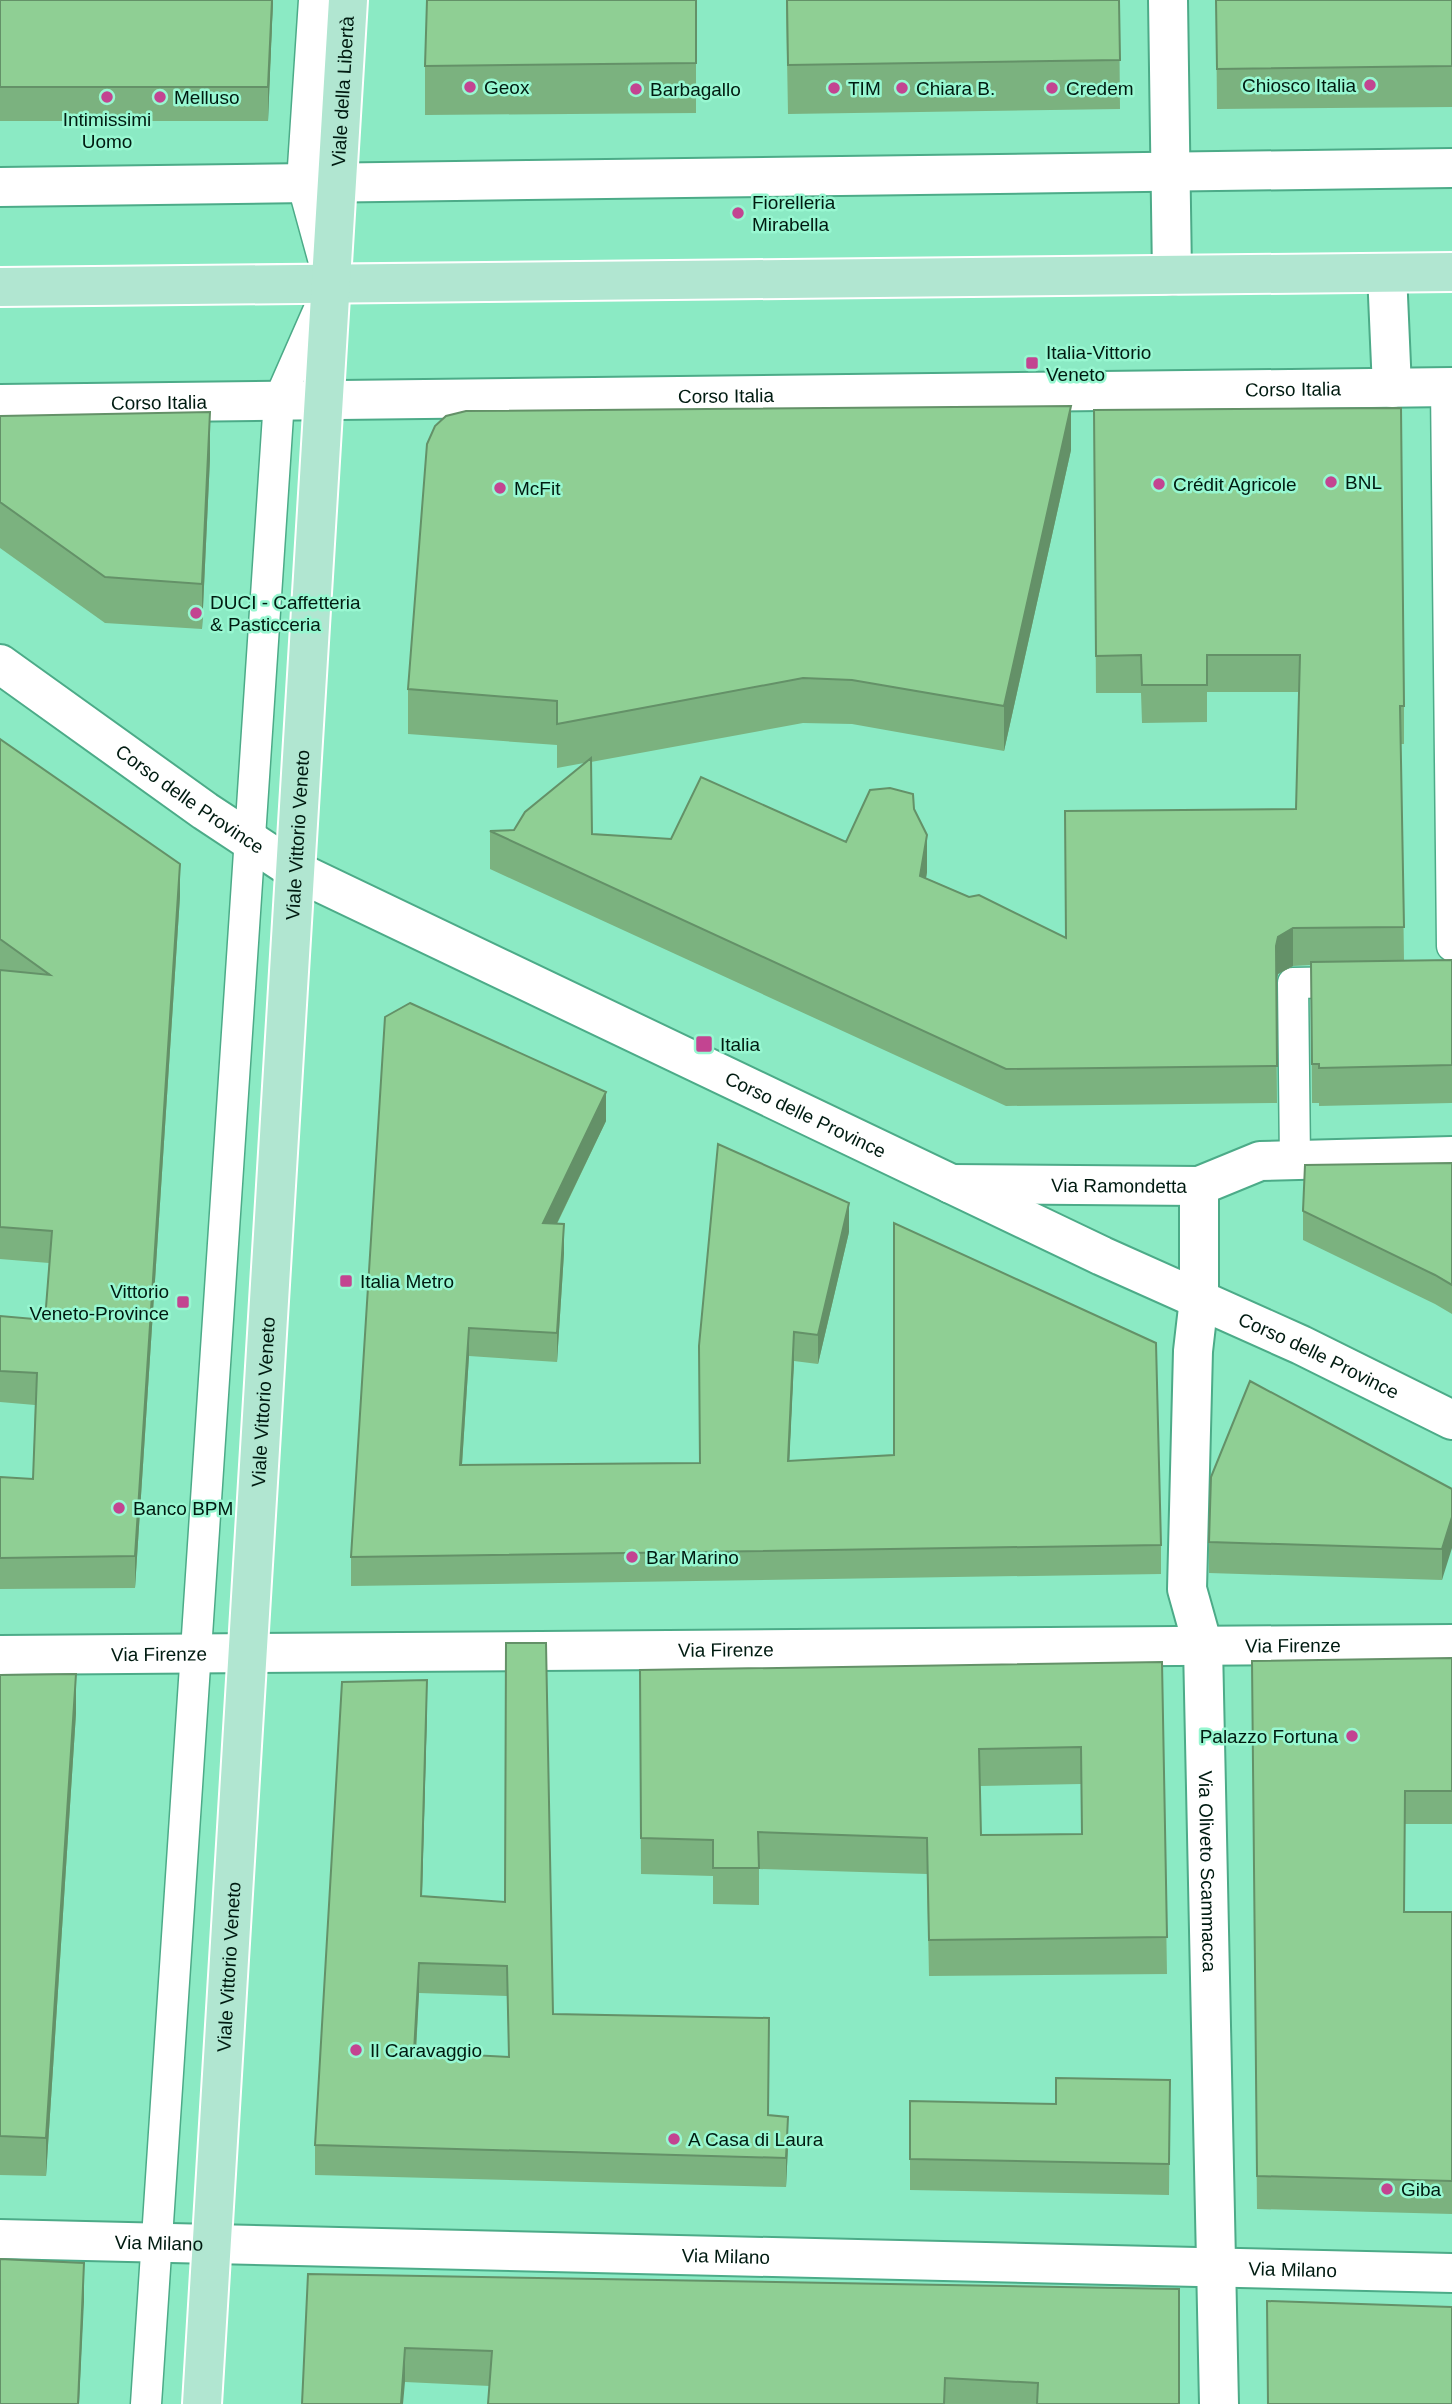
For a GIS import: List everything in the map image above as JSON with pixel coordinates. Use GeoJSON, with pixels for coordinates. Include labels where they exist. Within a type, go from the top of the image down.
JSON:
{"type":"FeatureCollection","features":[{"type":"Feature","properties":{"kind":"main road","name":"Viale della Libertà"},"geometry":{"type":"LineString","coordinates":[[330,284],[319,182],[348,0]]}},
{"type":"Feature","properties":{"kind":"main road"},"geometry":{"type":"LineString","coordinates":[[0,287],[1452,272]]}},
{"type":"Feature","properties":{"kind":"main road","name":"Viale Vittorio Veneto"},"geometry":{"type":"LineString","coordinates":[[202,2404],[330,284]]}},
{"type":"Feature","properties":{"kind":"street"},"geometry":{"type":"LineString","coordinates":[[1168,0],[1172,275]]}},
{"type":"Feature","properties":{"kind":"street"},"geometry":{"type":"LineString","coordinates":[[0,187],[1171,169],[1452,168]]}},
{"type":"Feature","properties":{"kind":"street"},"geometry":{"type":"LineString","coordinates":[[1387,273],[1392,388]]}},
{"type":"Feature","properties":{"kind":"street","name":"Corso Italia"},"geometry":{"type":"LineString","coordinates":[[0,404],[1449,387]]}},
{"type":"Feature","properties":{"kind":"street","name":"Corso delle Province"},"geometry":{"type":"LineString","coordinates":[[0,664],[250,842],[296,871],[951,1184],[1301,1345],[1452,1420]]}},
{"type":"Feature","properties":{"kind":"street","name":"Via Ramondetta"},"geometry":{"type":"LineString","coordinates":[[951,1184],[1199,1186],[1260,1161],[1452,1156]]}},
{"type":"Feature","properties":{"kind":"street","name":"Via Oliveto Scammacca"},"geometry":{"type":"LineString","coordinates":[[1199,1186],[1199,1299],[1193,1351],[1186,1589],[1203,1646],[1219,2404]]}},
{"type":"Feature","properties":{"kind":"street","name":"Via Firenze"},"geometry":{"type":"LineString","coordinates":[[0,1655],[1452,1644]]}},
{"type":"Feature","properties":{"kind":"street","name":"Via Milano"},"geometry":{"type":"LineString","coordinates":[[0,2239],[1452,2273]]}},
{"type":"Feature","properties":{"kind":"lane"},"geometry":{"type":"LineString","coordinates":[[314,0],[319,182]]}},
{"type":"Feature","properties":{"kind":"lane"},"geometry":{"type":"LineString","coordinates":[[146,2404],[279,400],[330,284]]}},
{"type":"Feature","properties":{"kind":"lane"},"geometry":{"type":"LineString","coordinates":[[1449,387],[1452,946]]}},
{"type":"Feature","properties":{"kind":"lane"},"geometry":{"type":"LineString","coordinates":[[1295,1161],[1293,983],[1372,982]]}},
{"type":"Feature","properties":{"kind":"building"},"geometry":{"type":"Polygon","coordinates":[[[0,0],[272,0],[268,87],[0,87],[0,0]]]}},
{"type":"Feature","properties":{"kind":"building"},"geometry":{"type":"Polygon","coordinates":[[[427,0],[696,0],[696,63],[425,66],[427,0]]]}},
{"type":"Feature","properties":{"kind":"building"},"geometry":{"type":"Polygon","coordinates":[[[787,0],[1119,0],[1120,60],[788,65],[787,0]]]}},
{"type":"Feature","properties":{"kind":"building"},"geometry":{"type":"Polygon","coordinates":[[[1216,0],[1452,0],[1452,66],[1217,69],[1216,0]]]}},
{"type":"Feature","properties":{"kind":"building"},"geometry":{"type":"Polygon","coordinates":[[[1071,406],[1004,706],[852,680],[803,678],[557,724],[557,701],[408,689],[427,444],[435,426],[446,416],[466,411],[1071,406]]]}},
{"type":"Feature","properties":{"kind":"building"},"geometry":{"type":"Polygon","coordinates":[[[1401,408],[1404,706],[1400,706],[1404,927],[1293,928],[1278,937],[1277,1066],[1006,1069],[490,831],[514,830],[525,812],[591,758],[592,834],[671,839],[701,777],[846,842],[870,790],[890,788],[913,794],[914,809],[927,835],[920,876],[969,897],[979,895],[1066,938],[1065,811],[1296,809],[1300,655],[1207,655],[1207,685],[1142,685],[1141,655],[1096,656],[1094,410],[1401,408]]]}},
{"type":"Feature","properties":{"kind":"building"},"geometry":{"type":"Polygon","coordinates":[[[210,412],[202,584],[105,577],[0,502],[0,416],[210,412]]]}},
{"type":"Feature","properties":{"kind":"building"},"geometry":{"type":"Polygon","coordinates":[[[0,739],[180,864],[135,1556],[0,1558],[0,1477],[33,1479],[37,1373],[0,1371],[0,1316],[45,1320],[52,1231],[0,1227],[0,970],[50,975],[0,939],[0,739]]]}},
{"type":"Feature","properties":{"kind":"building"},"geometry":{"type":"Polygon","coordinates":[[[1452,960],[1452,1065],[1319,1068],[1319,1064],[1312,1064],[1311,962],[1452,960]]]}},
{"type":"Feature","properties":{"kind":"building"},"geometry":{"type":"Polygon","coordinates":[[[410,1003],[606,1092],[543,1223],[564,1224],[557,1333],[469,1328],[460,1465],[700,1463],[699,1346],[718,1144],[849,1203],[818,1335],[794,1332],[788,1461],[894,1455],[894,1223],[1156,1343],[1161,1545],[351,1557],[385,1017],[410,1003]]]}},
{"type":"Feature","properties":{"kind":"building"},"geometry":{"type":"Polygon","coordinates":[[[1452,1163],[1452,1285],[1303,1211],[1305,1165],[1452,1163]]]}},
{"type":"Feature","properties":{"kind":"building"},"geometry":{"type":"Polygon","coordinates":[[[1250,1381],[1452,1489],[1452,1517],[1442,1549],[1209,1542],[1211,1477],[1250,1381]]]}},
{"type":"Feature","properties":{"kind":"building"},"geometry":{"type":"Polygon","coordinates":[[[506,1643],[546,1643],[553,2014],[769,2018],[768,2115],[788,2117],[786,2158],[315,2145],[342,1682],[427,1680],[421,1896],[505,1902],[506,1643]],[[419,1963],[414,2052],[509,2057],[507,1966],[419,1963]]]}},
{"type":"Feature","properties":{"kind":"building"},"geometry":{"type":"Polygon","coordinates":[[[1452,1658],[1452,1791],[1405,1791],[1404,1912],[1452,1912],[1452,2181],[1257,2176],[1252,1661],[1452,1658]]]}},
{"type":"Feature","properties":{"kind":"building"},"geometry":{"type":"Polygon","coordinates":[[[1162,1662],[1167,1937],[929,1940],[927,1838],[758,1832],[759,1868],[713,1868],[713,1840],[641,1838],[640,1670],[1162,1662]],[[1081,1747],[979,1749],[981,1835],[1082,1834],[1081,1747]]]}},
{"type":"Feature","properties":{"kind":"building"},"geometry":{"type":"Polygon","coordinates":[[[76,1674],[46,2138],[0,2136],[0,1675],[76,1674]]]}},
{"type":"Feature","properties":{"kind":"building"},"geometry":{"type":"Polygon","coordinates":[[[1056,2078],[1170,2080],[1169,2164],[910,2159],[910,2101],[1056,2104],[1056,2078]]]}},
{"type":"Feature","properties":{"kind":"building"},"geometry":{"type":"Polygon","coordinates":[[[0,2259],[84,2263],[78,2404],[0,2404],[0,2259]]]}},
{"type":"Feature","properties":{"kind":"building"},"geometry":{"type":"Polygon","coordinates":[[[308,2274],[1179,2289],[1179,2404],[1037,2404],[1038,2383],[945,2378],[944,2404],[488,2404],[492,2351],[405,2348],[401,2404],[302,2404],[308,2274]]]}},
{"type":"Feature","properties":{"kind":"building"},"geometry":{"type":"Polygon","coordinates":[[[1267,2301],[1452,2307],[1452,2404],[1268,2404],[1267,2301]]]}},
{"type":"Feature","properties":{"kind":"place","name":"Chiosco Italia"},"geometry":{"type":"Point","coordinates":[1370,85]}},
{"type":"Feature","properties":{"kind":"place","name":"Geox"},"geometry":{"type":"Point","coordinates":[470,87]}},
{"type":"Feature","properties":{"kind":"place","name":"TIM"},"geometry":{"type":"Point","coordinates":[834,88]}},
{"type":"Feature","properties":{"kind":"place","name":"Chiara B."},"geometry":{"type":"Point","coordinates":[902,88]}},
{"type":"Feature","properties":{"kind":"place","name":"Credem"},"geometry":{"type":"Point","coordinates":[1052,88]}},
{"type":"Feature","properties":{"kind":"place","name":"Barbagallo"},"geometry":{"type":"Point","coordinates":[636,89]}},
{"type":"Feature","properties":{"kind":"place","name":"Intimissimi Uomo"},"geometry":{"type":"Point","coordinates":[107,97]}},
{"type":"Feature","properties":{"kind":"place","name":"Melluso"},"geometry":{"type":"Point","coordinates":[160,97]}},
{"type":"Feature","properties":{"kind":"place","name":"Fiorelleria Mirabella"},"geometry":{"type":"Point","coordinates":[738,213]}},
{"type":"Feature","properties":{"kind":"place","name":"Italia-Vittorio Veneto"},"geometry":{"type":"Point","coordinates":[1032,363]}},
{"type":"Feature","properties":{"kind":"place","name":"BNL"},"geometry":{"type":"Point","coordinates":[1331,482]}},
{"type":"Feature","properties":{"kind":"place","name":"Crédit Agricole"},"geometry":{"type":"Point","coordinates":[1159,484]}},
{"type":"Feature","properties":{"kind":"place","name":"McFit"},"geometry":{"type":"Point","coordinates":[500,488]}},
{"type":"Feature","properties":{"kind":"place","name":"DUCI - Caffetteria & Pasticceria"},"geometry":{"type":"Point","coordinates":[196,613]}},
{"type":"Feature","properties":{"kind":"place","name":"Italia"},"geometry":{"type":"Point","coordinates":[704,1044]}},
{"type":"Feature","properties":{"kind":"place","name":"Italia Metro"},"geometry":{"type":"Point","coordinates":[346,1281]}},
{"type":"Feature","properties":{"kind":"place","name":"Vittorio Veneto-Province"},"geometry":{"type":"Point","coordinates":[183,1302]}},
{"type":"Feature","properties":{"kind":"place","name":"Banco BPM"},"geometry":{"type":"Point","coordinates":[119,1508]}},
{"type":"Feature","properties":{"kind":"place","name":"Bar Marino"},"geometry":{"type":"Point","coordinates":[632,1557]}},
{"type":"Feature","properties":{"kind":"place","name":"Palazzo Fortuna"},"geometry":{"type":"Point","coordinates":[1352,1736]}},
{"type":"Feature","properties":{"kind":"place","name":"Il Caravaggio"},"geometry":{"type":"Point","coordinates":[356,2050]}},
{"type":"Feature","properties":{"kind":"place","name":"A Casa di Laura"},"geometry":{"type":"Point","coordinates":[674,2139]}},
{"type":"Feature","properties":{"kind":"place","name":"Giba"},"geometry":{"type":"Point","coordinates":[1387,2189]}}]}
